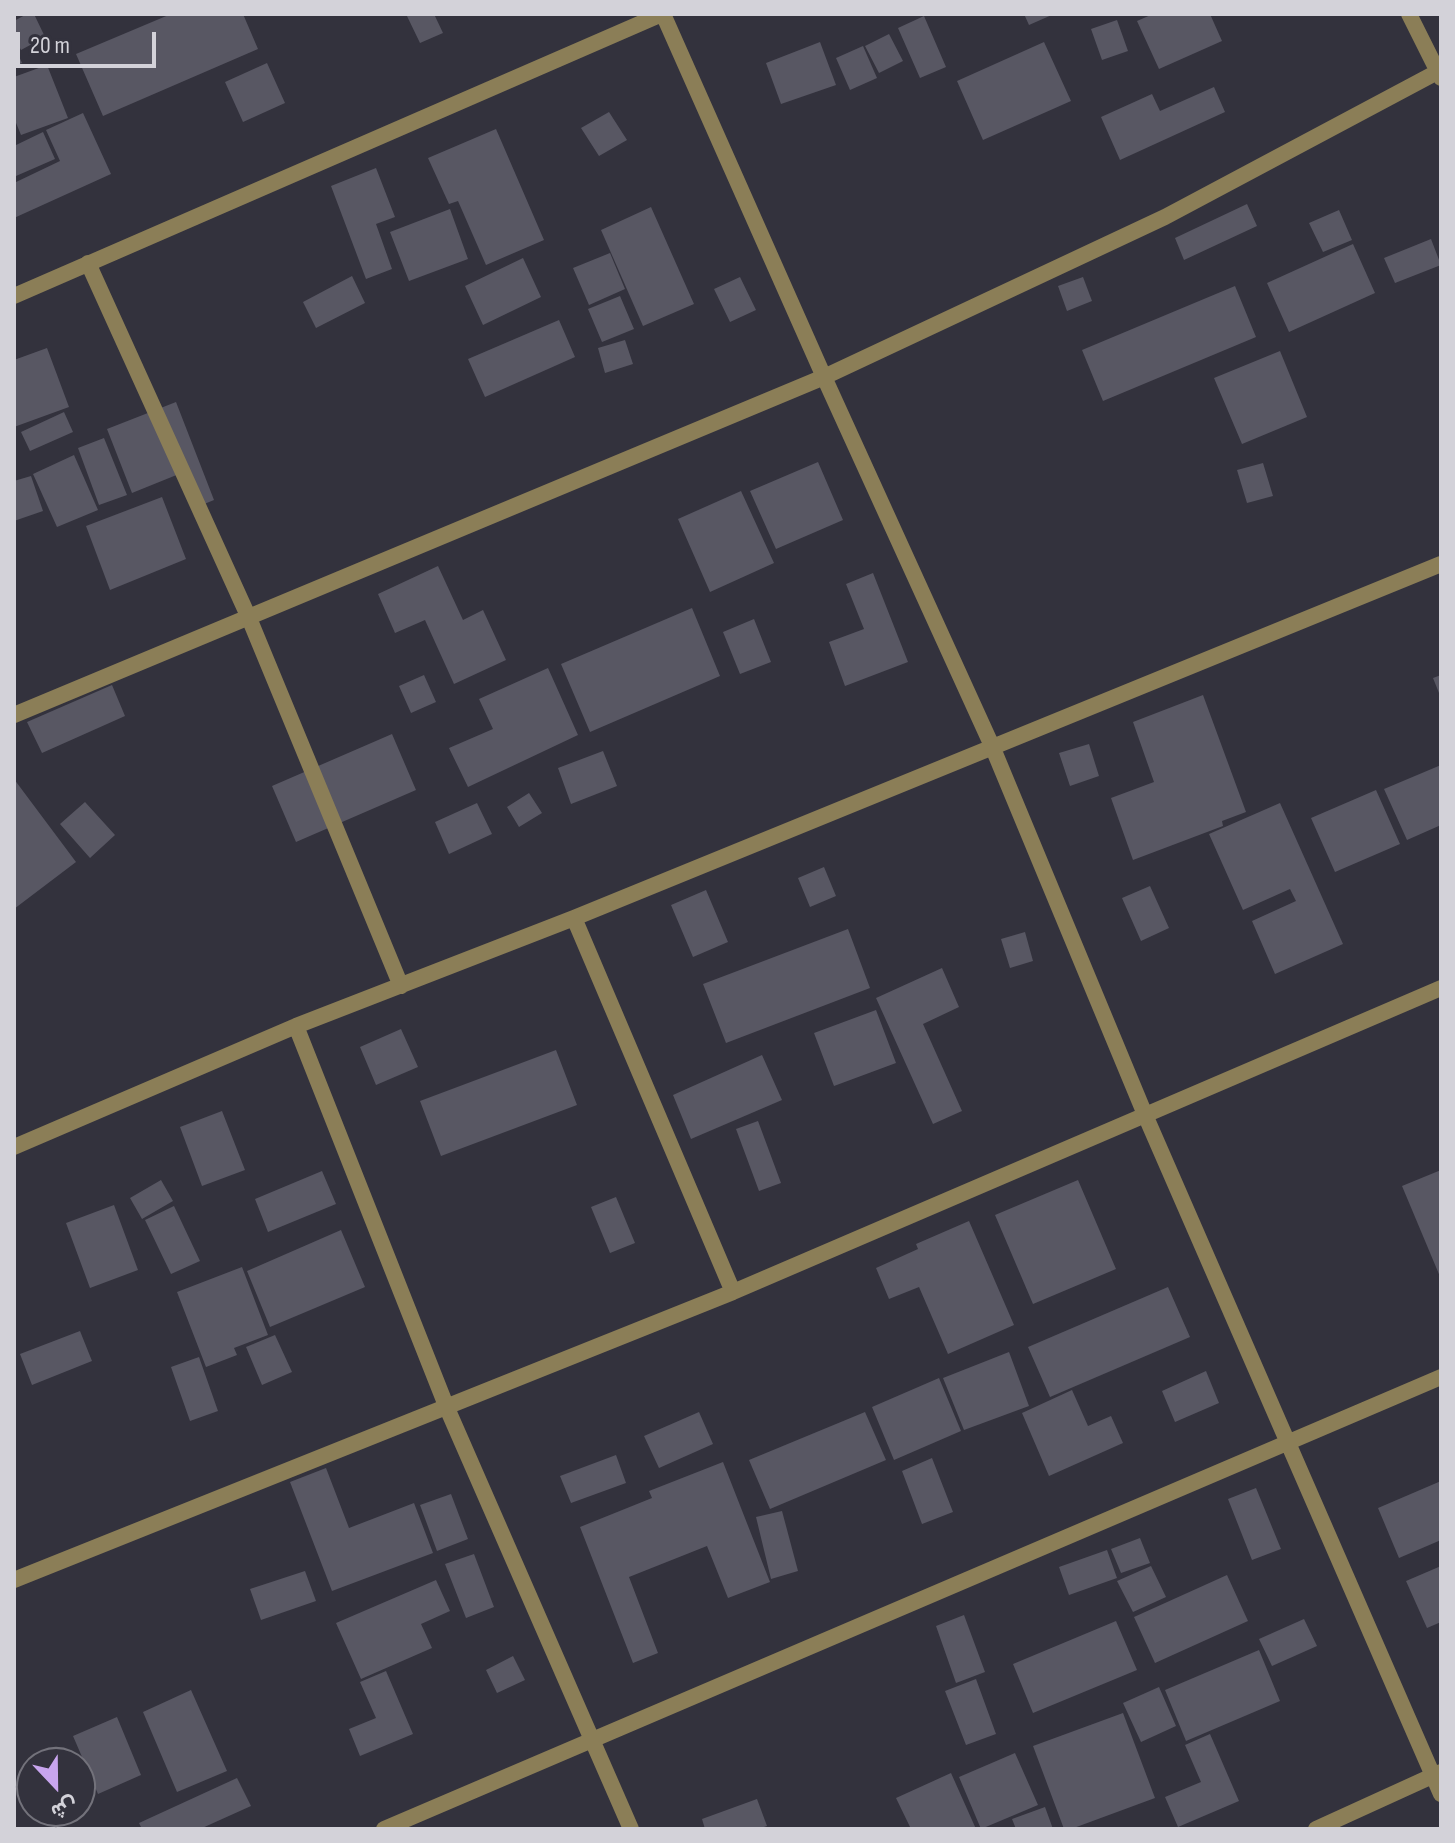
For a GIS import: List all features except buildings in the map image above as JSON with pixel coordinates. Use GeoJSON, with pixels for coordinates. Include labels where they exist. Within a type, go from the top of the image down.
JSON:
{"type":"FeatureCollection","features":[{"type":"Feature","properties":{"kind":"street"},"geometry":{"type":"LineString","coordinates":[[14,296],[662,14],[992,746],[1146,1117],[1437,1774],[1441,1794]]}},
{"type":"Feature","properties":{"kind":"street"},"geometry":{"type":"LineString","coordinates":[[14,715],[824,377],[1165,217],[1440,74],[1409,14]]}},
{"type":"Feature","properties":{"kind":"street"},"geometry":{"type":"LineString","coordinates":[[88,263],[249,618],[401,986]]}},
{"type":"Feature","properties":{"kind":"street"},"geometry":{"type":"LineString","coordinates":[[14,1147],[296,1026],[574,918],[1441,564]]}},
{"type":"Feature","properties":{"kind":"street"},"geometry":{"type":"LineString","coordinates":[[574,918],[733,1292]]}},
{"type":"Feature","properties":{"kind":"street"},"geometry":{"type":"LineString","coordinates":[[14,1580],[733,1292],[1441,988]]}},
{"type":"Feature","properties":{"kind":"street"},"geometry":{"type":"LineString","coordinates":[[296,1026],[447,1408],[631,1829]]}},
{"type":"Feature","properties":{"kind":"street"},"geometry":{"type":"LineString","coordinates":[[384,1829],[1441,1377]]}},
{"type":"Feature","properties":{"kind":"street"},"geometry":{"type":"LineString","coordinates":[[1316,1829],[1437,1774]]}}]}
